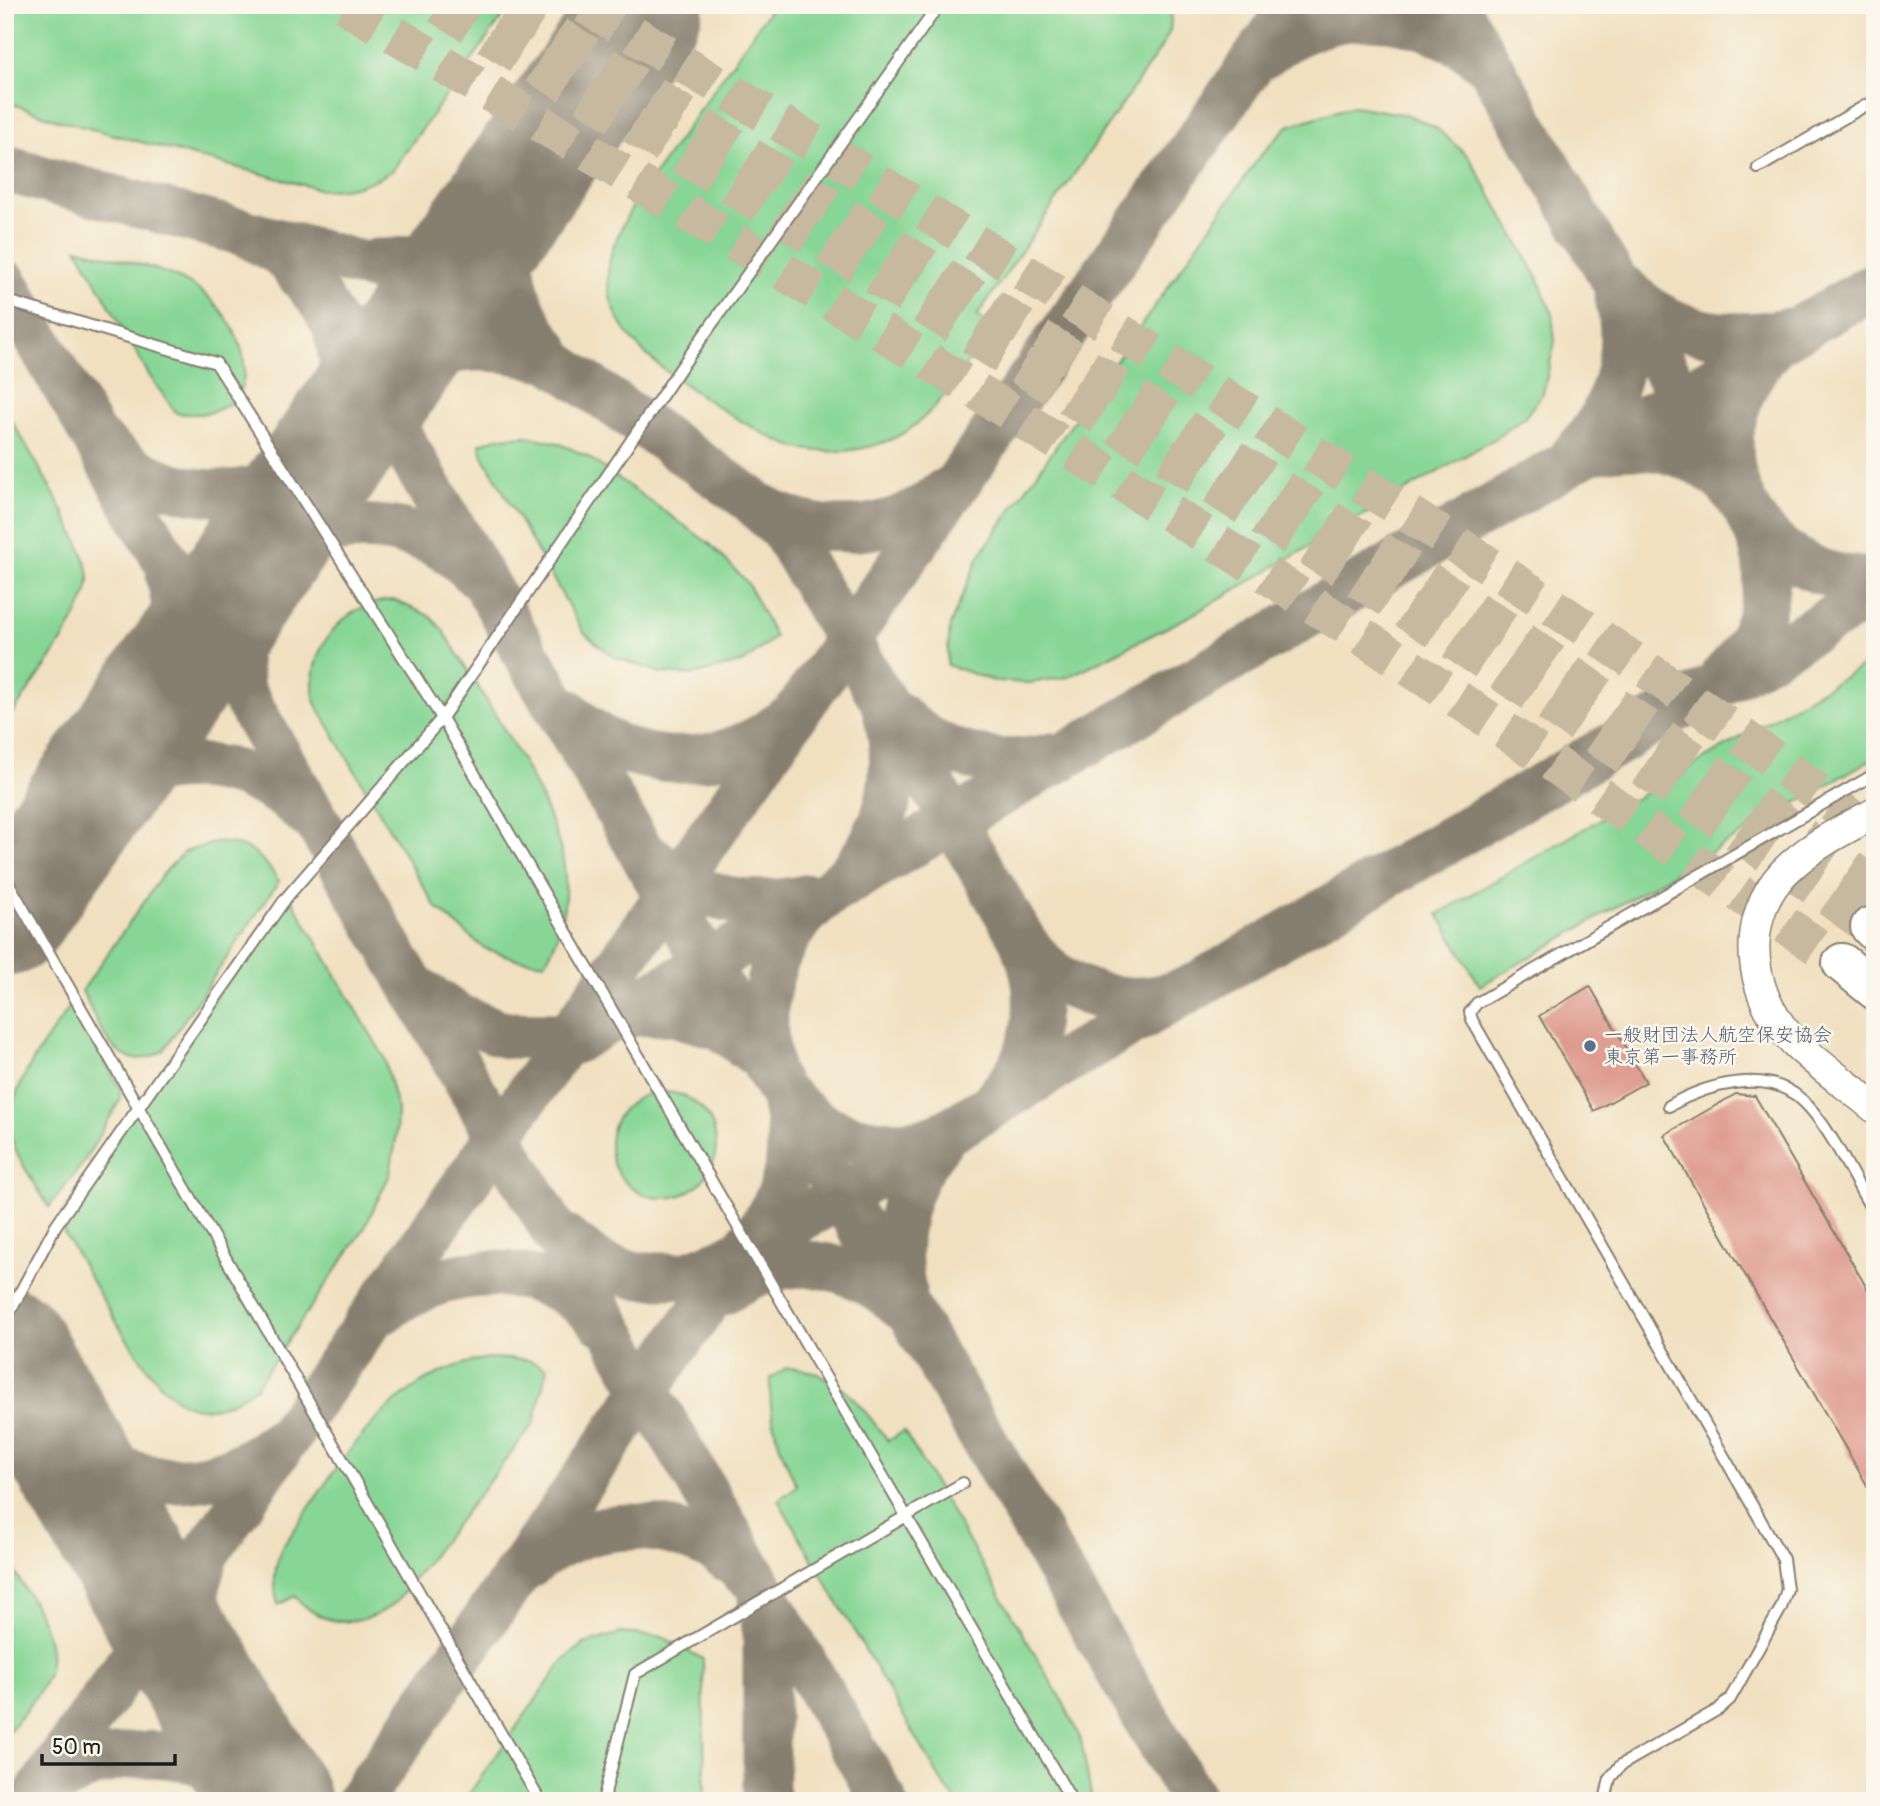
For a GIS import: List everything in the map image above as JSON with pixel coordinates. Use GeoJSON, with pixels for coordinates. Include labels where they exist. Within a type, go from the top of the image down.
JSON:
{"type":"FeatureCollection","features":[{"type":"Feature","properties":{"kind":"highway"},"geometry":{"type":"LineString","coordinates":[[1842,963],[1875,990]]}},
{"type":"Feature","properties":{"kind":"street"},"geometry":{"type":"LineString","coordinates":[[1875,813],[1791,865],[1763,902],[1754,940],[1759,988],[1784,1030],[1875,1108]]}},
{"type":"Feature","properties":{"kind":"lane"},"geometry":{"type":"LineString","coordinates":[[5,1321],[56,1225],[137,1107],[286,898],[442,718],[682,366],[939,5]]}},
{"type":"Feature","properties":{"kind":"lane"},"geometry":{"type":"LineString","coordinates":[[1758,168],[1875,100]]}},
{"type":"Feature","properties":{"kind":"lane"},"geometry":{"type":"LineString","coordinates":[[5,304],[7,302],[216,363],[442,718],[1072,1801]]}},
{"type":"Feature","properties":{"kind":"lane"},"geometry":{"type":"LineString","coordinates":[[1605,1801],[1610,1778],[1621,1765],[1719,1709],[1730,1699],[1781,1608],[1787,1589],[1783,1559],[1532,1128],[1472,1020],[1471,1012],[1477,1003],[1875,774]]}},
{"type":"Feature","properties":{"kind":"lane"},"geometry":{"type":"LineString","coordinates":[[5,877],[540,1801]]}},
{"type":"Feature","properties":{"kind":"lane"},"geometry":{"type":"LineString","coordinates":[[1669,1106],[1692,1093],[1728,1083],[1772,1085],[1801,1099],[1819,1121],[1875,1215]]}},
{"type":"Feature","properties":{"kind":"lane"},"geometry":{"type":"LineString","coordinates":[[603,1801],[635,1674],[962,1483]]}},
{"type":"Feature","properties":{"kind":"green space"},"geometry":{"type":"Polygon","coordinates":[[[5,5],[511,5],[392,171],[358,186],[322,190],[54,119],[5,101],[5,5]]]}},
{"type":"Feature","properties":{"kind":"green space"},"geometry":{"type":"Polygon","coordinates":[[[773,5],[1172,5],[1170,31],[1160,49],[977,316],[992,327],[948,391],[921,420],[906,431],[890,440],[857,449],[802,449],[765,434],[715,405],[667,372],[637,345],[617,315],[609,290],[612,252],[634,204],[773,5]]]}},
{"type":"Feature","properties":{"kind":"green space"},"geometry":{"type":"Polygon","coordinates":[[[1353,106],[1408,115],[1435,127],[1469,157],[1538,278],[1552,314],[1555,342],[1543,393],[1525,417],[1496,438],[1190,616],[1068,677],[1029,683],[994,681],[947,665],[950,625],[979,556],[1260,156],[1288,126],[1353,106]]]}},
{"type":"Feature","properties":{"kind":"green space"},"geometry":{"type":"Polygon","coordinates":[[[77,248],[159,270],[190,284],[220,310],[234,330],[242,352],[244,373],[239,391],[227,405],[206,413],[176,413],[149,375],[77,248]]]}},
{"type":"Feature","properties":{"kind":"green space"},"geometry":{"type":"Polygon","coordinates":[[[5,409],[80,546],[89,581],[85,596],[66,634],[5,724],[5,409]]]}},
{"type":"Feature","properties":{"kind":"green space"},"geometry":{"type":"Polygon","coordinates":[[[527,436],[558,443],[587,456],[710,544],[747,582],[775,637],[744,662],[692,675],[661,673],[614,657],[584,633],[483,456],[480,444],[497,438],[527,436]]]}},
{"type":"Feature","properties":{"kind":"green space"},"geometry":{"type":"Polygon","coordinates":[[[394,600],[430,616],[443,630],[524,764],[551,820],[563,862],[565,892],[557,937],[545,963],[516,959],[484,948],[435,906],[315,703],[315,666],[321,648],[331,633],[358,609],[394,600]]]}},
{"type":"Feature","properties":{"kind":"green space"},"geometry":{"type":"Polygon","coordinates":[[[1875,659],[1875,757],[1480,986],[1438,914],[1875,659]]]}},
{"type":"Feature","properties":{"kind":"green space"},"geometry":{"type":"Polygon","coordinates":[[[217,842],[238,845],[254,852],[279,881],[163,1051],[146,1058],[121,1054],[103,1033],[82,991],[163,874],[184,852],[217,842]]]}},
{"type":"Feature","properties":{"kind":"green space"},"geometry":{"type":"Polygon","coordinates":[[[288,893],[384,1057],[397,1109],[396,1139],[390,1174],[364,1229],[256,1387],[230,1403],[201,1408],[181,1402],[166,1390],[150,1371],[114,1319],[57,1221],[288,893]]]}},
{"type":"Feature","properties":{"kind":"green space"},"geometry":{"type":"Polygon","coordinates":[[[71,1005],[120,1088],[120,1100],[82,1165],[49,1207],[19,1157],[12,1140],[10,1123],[19,1087],[28,1069],[71,1005]]]}},
{"type":"Feature","properties":{"kind":"green space"},"geometry":{"type":"Polygon","coordinates":[[[663,1092],[683,1096],[700,1108],[712,1125],[716,1145],[712,1165],[700,1182],[683,1194],[663,1198],[643,1194],[626,1182],[614,1165],[610,1145],[614,1125],[626,1108],[643,1096],[663,1092]]]}},
{"type":"Feature","properties":{"kind":"green space"},"geometry":{"type":"Polygon","coordinates":[[[489,1358],[528,1360],[547,1368],[534,1423],[397,1601],[372,1616],[345,1621],[318,1615],[295,1596],[278,1605],[275,1577],[281,1549],[322,1488],[367,1430],[392,1405],[420,1383],[452,1368],[489,1358]]]}},
{"type":"Feature","properties":{"kind":"green space"},"geometry":{"type":"Polygon","coordinates":[[[786,1368],[803,1369],[832,1381],[857,1402],[888,1441],[904,1431],[1064,1704],[1081,1740],[1092,1801],[957,1801],[946,1789],[778,1500],[797,1486],[780,1447],[771,1407],[771,1378],[786,1368]]]}},
{"type":"Feature","properties":{"kind":"green space"},"geometry":{"type":"Polygon","coordinates":[[[5,1556],[32,1600],[47,1634],[50,1650],[44,1683],[5,1737],[5,1556]]]}},
{"type":"Feature","properties":{"kind":"green space"},"geometry":{"type":"Polygon","coordinates":[[[621,1633],[663,1637],[703,1659],[705,1801],[464,1801],[564,1660],[584,1644],[621,1633]]]}},
{"type":"Feature","properties":{"kind":"building"},"geometry":{"type":"Polygon","coordinates":[[[1590,986],[1646,1082],[1594,1111],[1539,1016],[1590,986]]]}},
{"type":"Feature","properties":{"kind":"building"},"geometry":{"type":"Polygon","coordinates":[[[1736,1094],[1755,1096],[1875,1302],[1875,1499],[1664,1135],[1736,1094]]]}},
{"type":"Feature","properties":{"kind":"taxiway"},"geometry":{"type":"LineString","coordinates":[[32,1801],[1293,5]]}},
{"type":"Feature","properties":{"kind":"taxiway"},"geometry":{"type":"LineString","coordinates":[[1455,5],[1749,514]]}},
{"type":"Feature","properties":{"kind":"taxiway"},"geometry":{"type":"LineString","coordinates":[[1265,55],[1290,37],[1317,25],[1376,17],[1405,21],[1433,30],[1460,44],[1484,62]]}},
{"type":"Feature","properties":{"kind":"taxiway"},"geometry":{"type":"LineString","coordinates":[[5,169],[447,287],[750,499],[785,533],[1019,934],[1028,948],[1049,969],[1068,983],[1110,998],[1155,998],[1200,984]]}},
{"type":"Feature","properties":{"kind":"taxiway"},"geometry":{"type":"LineString","coordinates":[[527,173],[518,195],[513,219],[511,265],[523,310],[548,350]]}},
{"type":"Feature","properties":{"kind":"taxiway"},"geometry":{"type":"LineString","coordinates":[[376,262],[412,258],[445,248],[475,231],[503,207]]}},
{"type":"Feature","properties":{"kind":"taxiway"},"geometry":{"type":"LineString","coordinates":[[241,231],[282,254],[319,298],[1194,1801]]}},
{"type":"Feature","properties":{"kind":"taxiway"},"geometry":{"type":"LineString","coordinates":[[5,283],[884,1801]]}},
{"type":"Feature","properties":{"kind":"taxiway"},"geometry":{"type":"LineString","coordinates":[[574,1041],[1875,285]]}},
{"type":"Feature","properties":{"kind":"taxiway"},"geometry":{"type":"LineString","coordinates":[[1625,289],[1661,316],[1700,331],[1741,336],[1786,331]]}},
{"type":"Feature","properties":{"kind":"taxiway"},"geometry":{"type":"LineString","coordinates":[[1574,454],[1600,420],[1617,380],[1623,337],[1617,294]]}},
{"type":"Feature","properties":{"kind":"taxiway"},"geometry":{"type":"LineString","coordinates":[[104,445],[147,476],[196,491],[222,493],[273,484],[316,461],[329,450],[337,436],[343,392],[342,360],[337,335]]}},
{"type":"Feature","properties":{"kind":"taxiway"},"geometry":{"type":"LineString","coordinates":[[374,391],[409,364],[451,350],[495,349],[538,357]]}},
{"type":"Feature","properties":{"kind":"taxiway"},"geometry":{"type":"LineString","coordinates":[[1723,676],[1746,648],[1761,615],[1765,597],[1765,561],[1761,543],[1734,478],[1730,443],[1736,409],[1742,393],[1770,349]]}},
{"type":"Feature","properties":{"kind":"taxiway"},"geometry":{"type":"LineString","coordinates":[[1598,450],[1650,447],[1700,463],[1728,485],[1760,529],[1783,551],[1827,574],[1843,578],[1875,579]]}},
{"type":"Feature","properties":{"kind":"taxiway"},"geometry":{"type":"LineString","coordinates":[[762,507],[807,525],[856,528],[902,518],[924,507],[944,492]]}},
{"type":"Feature","properties":{"kind":"taxiway"},"geometry":{"type":"LineString","coordinates":[[240,679],[235,622],[243,581],[258,560],[290,543],[338,530],[387,529],[434,543],[455,556],[474,573]]}},
{"type":"Feature","properties":{"kind":"taxiway"},"geometry":{"type":"LineString","coordinates":[[159,695],[169,666],[174,637],[175,607],[169,577]]}},
{"type":"Feature","properties":{"kind":"taxiway"},"geometry":{"type":"LineString","coordinates":[[563,1237],[600,1265],[636,1276],[684,1276],[723,1261],[843,1195],[1079,1053],[1875,594]]}},
{"type":"Feature","properties":{"kind":"taxiway"},"geometry":{"type":"LineString","coordinates":[[567,711],[591,731],[617,746],[645,755],[674,759],[732,751],[785,721]]}},
{"type":"Feature","properties":{"kind":"taxiway"},"geometry":{"type":"LineString","coordinates":[[898,715],[931,740],[970,756],[1011,762],[1052,756]]}},
{"type":"Feature","properties":{"kind":"taxiway"},"geometry":{"type":"LineString","coordinates":[[769,1063],[766,1000],[770,980],[784,942],[810,909],[854,869],[876,835],[884,816],[892,777],[891,737],[887,717]]}},
{"type":"Feature","properties":{"kind":"taxiway"},"geometry":{"type":"LineString","coordinates":[[79,811],[105,791],[133,777],[163,769],[193,766],[223,770],[253,779],[281,793],[306,814]]}},
{"type":"Feature","properties":{"kind":"taxiway"},"geometry":{"type":"LineString","coordinates":[[654,860],[688,885],[726,899],[767,903],[809,897]]}},
{"type":"Feature","properties":{"kind":"taxiway"},"geometry":{"type":"LineString","coordinates":[[997,1098],[1022,1063],[1035,1023],[1035,981],[1022,940]]}},
{"type":"Feature","properties":{"kind":"taxiway"},"geometry":{"type":"LineString","coordinates":[[422,992],[458,1017],[506,1035],[556,1036],[635,1013],[670,1012],[721,1027],[755,1053]]}},
{"type":"Feature","properties":{"kind":"taxiway"},"geometry":{"type":"LineString","coordinates":[[793,1102],[806,1115],[822,1125],[857,1139],[894,1143],[931,1139]]}},
{"type":"Feature","properties":{"kind":"taxiway"},"geometry":{"type":"LineString","coordinates":[[749,1242],[772,1211],[785,1178],[790,1143],[785,1104]]}},
{"type":"Feature","properties":{"kind":"taxiway"},"geometry":{"type":"LineString","coordinates":[[903,1290],[899,1250],[903,1211],[917,1175],[940,1141]]}},
{"type":"Feature","properties":{"kind":"taxiway"},"geometry":{"type":"LineString","coordinates":[[359,1801],[743,1250]]}},
{"type":"Feature","properties":{"kind":"taxiway"},"geometry":{"type":"LineString","coordinates":[[723,1292],[770,1269],[816,1265],[838,1269],[861,1278],[903,1308]]}},
{"type":"Feature","properties":{"kind":"taxiway"},"geometry":{"type":"LineString","coordinates":[[383,1311],[408,1295],[436,1283],[465,1276],[495,1274],[524,1277],[553,1286],[578,1301],[601,1322]]}},
{"type":"Feature","properties":{"kind":"taxiway"},"geometry":{"type":"LineString","coordinates":[[38,1401],[62,1429],[88,1452],[117,1468],[148,1478],[180,1480],[213,1476],[245,1463],[277,1443]]}},
{"type":"Feature","properties":{"kind":"taxiway"},"geometry":{"type":"LineString","coordinates":[[530,1565],[555,1547],[583,1535],[611,1528],[641,1527],[670,1531],[698,1541],[724,1555],[747,1575]]}},
{"type":"Feature","properties":{"kind":"taxiway"},"geometry":{"type":"LineString","coordinates":[[203,1566],[193,1616],[199,1664],[210,1697]]}},
{"type":"Feature","properties":{"kind":"taxiway"},"geometry":{"type":"LineString","coordinates":[[761,1601],[766,1634],[766,1801]]}},
{"type":"Feature","properties":{"kind":"taxiway"},"geometry":{"type":"LineString","coordinates":[[44,1793],[69,1775],[96,1763],[125,1756],[154,1754],[184,1758],[212,1767],[238,1781],[262,1801]]}},
{"type":"Feature","properties":{"kind":"runway"},"geometry":{"type":"LineString","coordinates":[[5,917],[644,5]]}},
{"type":"Feature","properties":{"kind":"runway"},"geometry":{"type":"LineString","coordinates":[[5,1345],[271,1801]]}},
{"type":"Feature","properties":{"kind":"tunnel"},"geometry":{"type":"LineString","coordinates":[[345,5],[766,261],[1322,610],[1507,732],[1842,963]]}},
{"type":"Feature","properties":{"kind":"tunnel"},"geometry":{"type":"LineString","coordinates":[[439,5],[1097,413],[1433,627],[1653,774],[1870,927]]}},
{"type":"Feature","properties":{"kind":"tunnel"},"geometry":{"type":"LineString","coordinates":[[508,5],[1511,633],[1875,887]]}},
{"type":"Feature","properties":{"kind":"tunnel"},"geometry":{"type":"LineString","coordinates":[[585,5],[1042,284],[1457,545],[1670,686],[1808,785],[1875,837]]}},
{"type":"Feature","properties":{"kind":"place","name":"一般財団法人航空保安協会 東京第一事務所"},"geometry":{"type":"Point","coordinates":[1590,1046]}}]}
